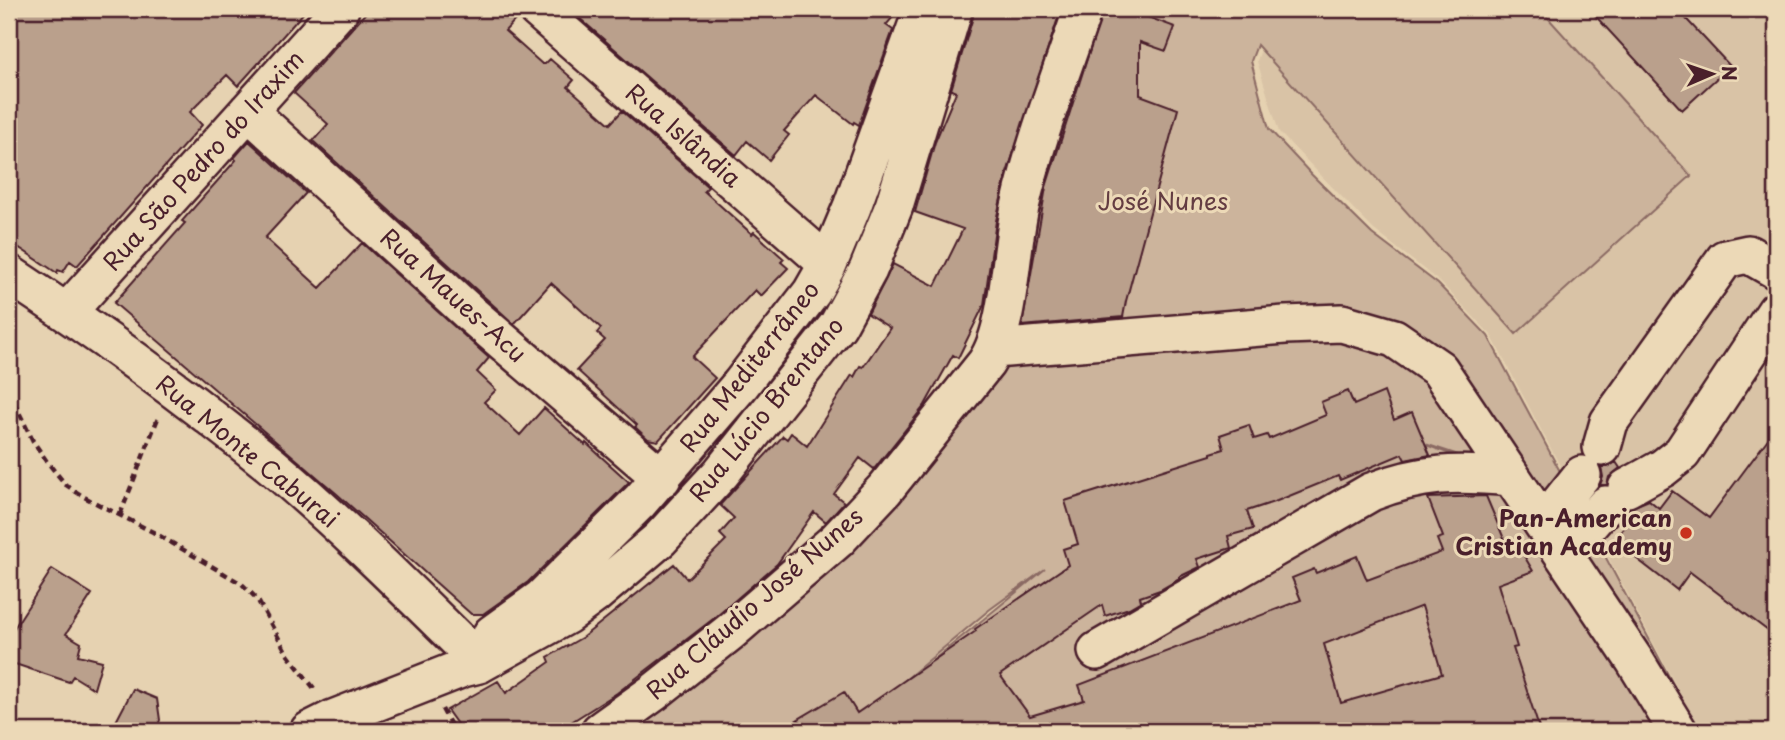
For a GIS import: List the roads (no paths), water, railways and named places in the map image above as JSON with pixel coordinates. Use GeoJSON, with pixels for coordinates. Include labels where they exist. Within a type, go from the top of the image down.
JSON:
{"type":"FeatureCollection","features":[{"type":"Feature","properties":{"kind":"street","name":"Rua São Pedro do Iraxim"},"geometry":{"type":"LineString","coordinates":[[67,312],[340,9]]}},
{"type":"Feature","properties":{"kind":"street","name":"Rua Islândia"},"geometry":{"type":"LineString","coordinates":[[537,9],[828,264]]}},
{"type":"Feature","properties":{"kind":"street","name":"Rua Cláudio José Nunes"},"geometry":{"type":"LineString","coordinates":[[600,731],[730,632],[837,540],[885,489],[995,349],[1020,206],[1048,111],[1083,9]]}},
{"type":"Feature","properties":{"kind":"street","name":"Rua Mediterrâneo"},"geometry":{"type":"LineString","coordinates":[[470,661],[542,598],[662,478],[780,336],[812,292],[828,264],[942,10]]}},
{"type":"Feature","properties":{"kind":"street","name":"Rua Lúcio Brentano"},"geometry":{"type":"LineString","coordinates":[[321,725],[470,661],[567,615],[660,539],[721,473],[838,325],[869,270],[894,206],[942,10]]}},
{"type":"Feature","properties":{"kind":"street","name":"Rua Maues-Acu"},"geometry":{"type":"LineString","coordinates":[[248,111],[472,315],[662,478]]}},
{"type":"Feature","properties":{"kind":"street"},"geometry":{"type":"LineString","coordinates":[[1543,524],[1596,455],[1609,422],[1725,259],[1748,254],[1776,270]]}},
{"type":"Feature","properties":{"kind":"street","name":"Rua Monte Caburai"},"geometry":{"type":"LineString","coordinates":[[9,274],[67,312],[170,387],[272,466],[394,577],[470,661]]}},
{"type":"Feature","properties":{"kind":"street"},"geometry":{"type":"LineString","coordinates":[[995,349],[1285,325],[1342,323],[1394,338],[1439,369],[1678,731]]}},
{"type":"Feature","properties":{"kind":"street"},"geometry":{"type":"LineString","coordinates":[[1563,554],[1623,492],[1682,453],[1772,325]]}},
{"type":"Feature","properties":{"kind":"street"},"geometry":{"type":"LineString","coordinates":[[1596,455],[1623,492]]}},
{"type":"Feature","properties":{"kind":"street"},"geometry":{"type":"LineString","coordinates":[[1097,651],[1371,492],[1400,481],[1424,476],[1467,473],[1511,477]]}},
{"type":"Feature","properties":{"kind":"place","name":"Pan-American Cristian Academy"},"geometry":{"type":"Point","coordinates":[1686,533]}},
{"type":"Feature","properties":{"kind":"park label","name":"José Nunes"},"geometry":{"type":"Point","coordinates":[1163,202]}}]}
